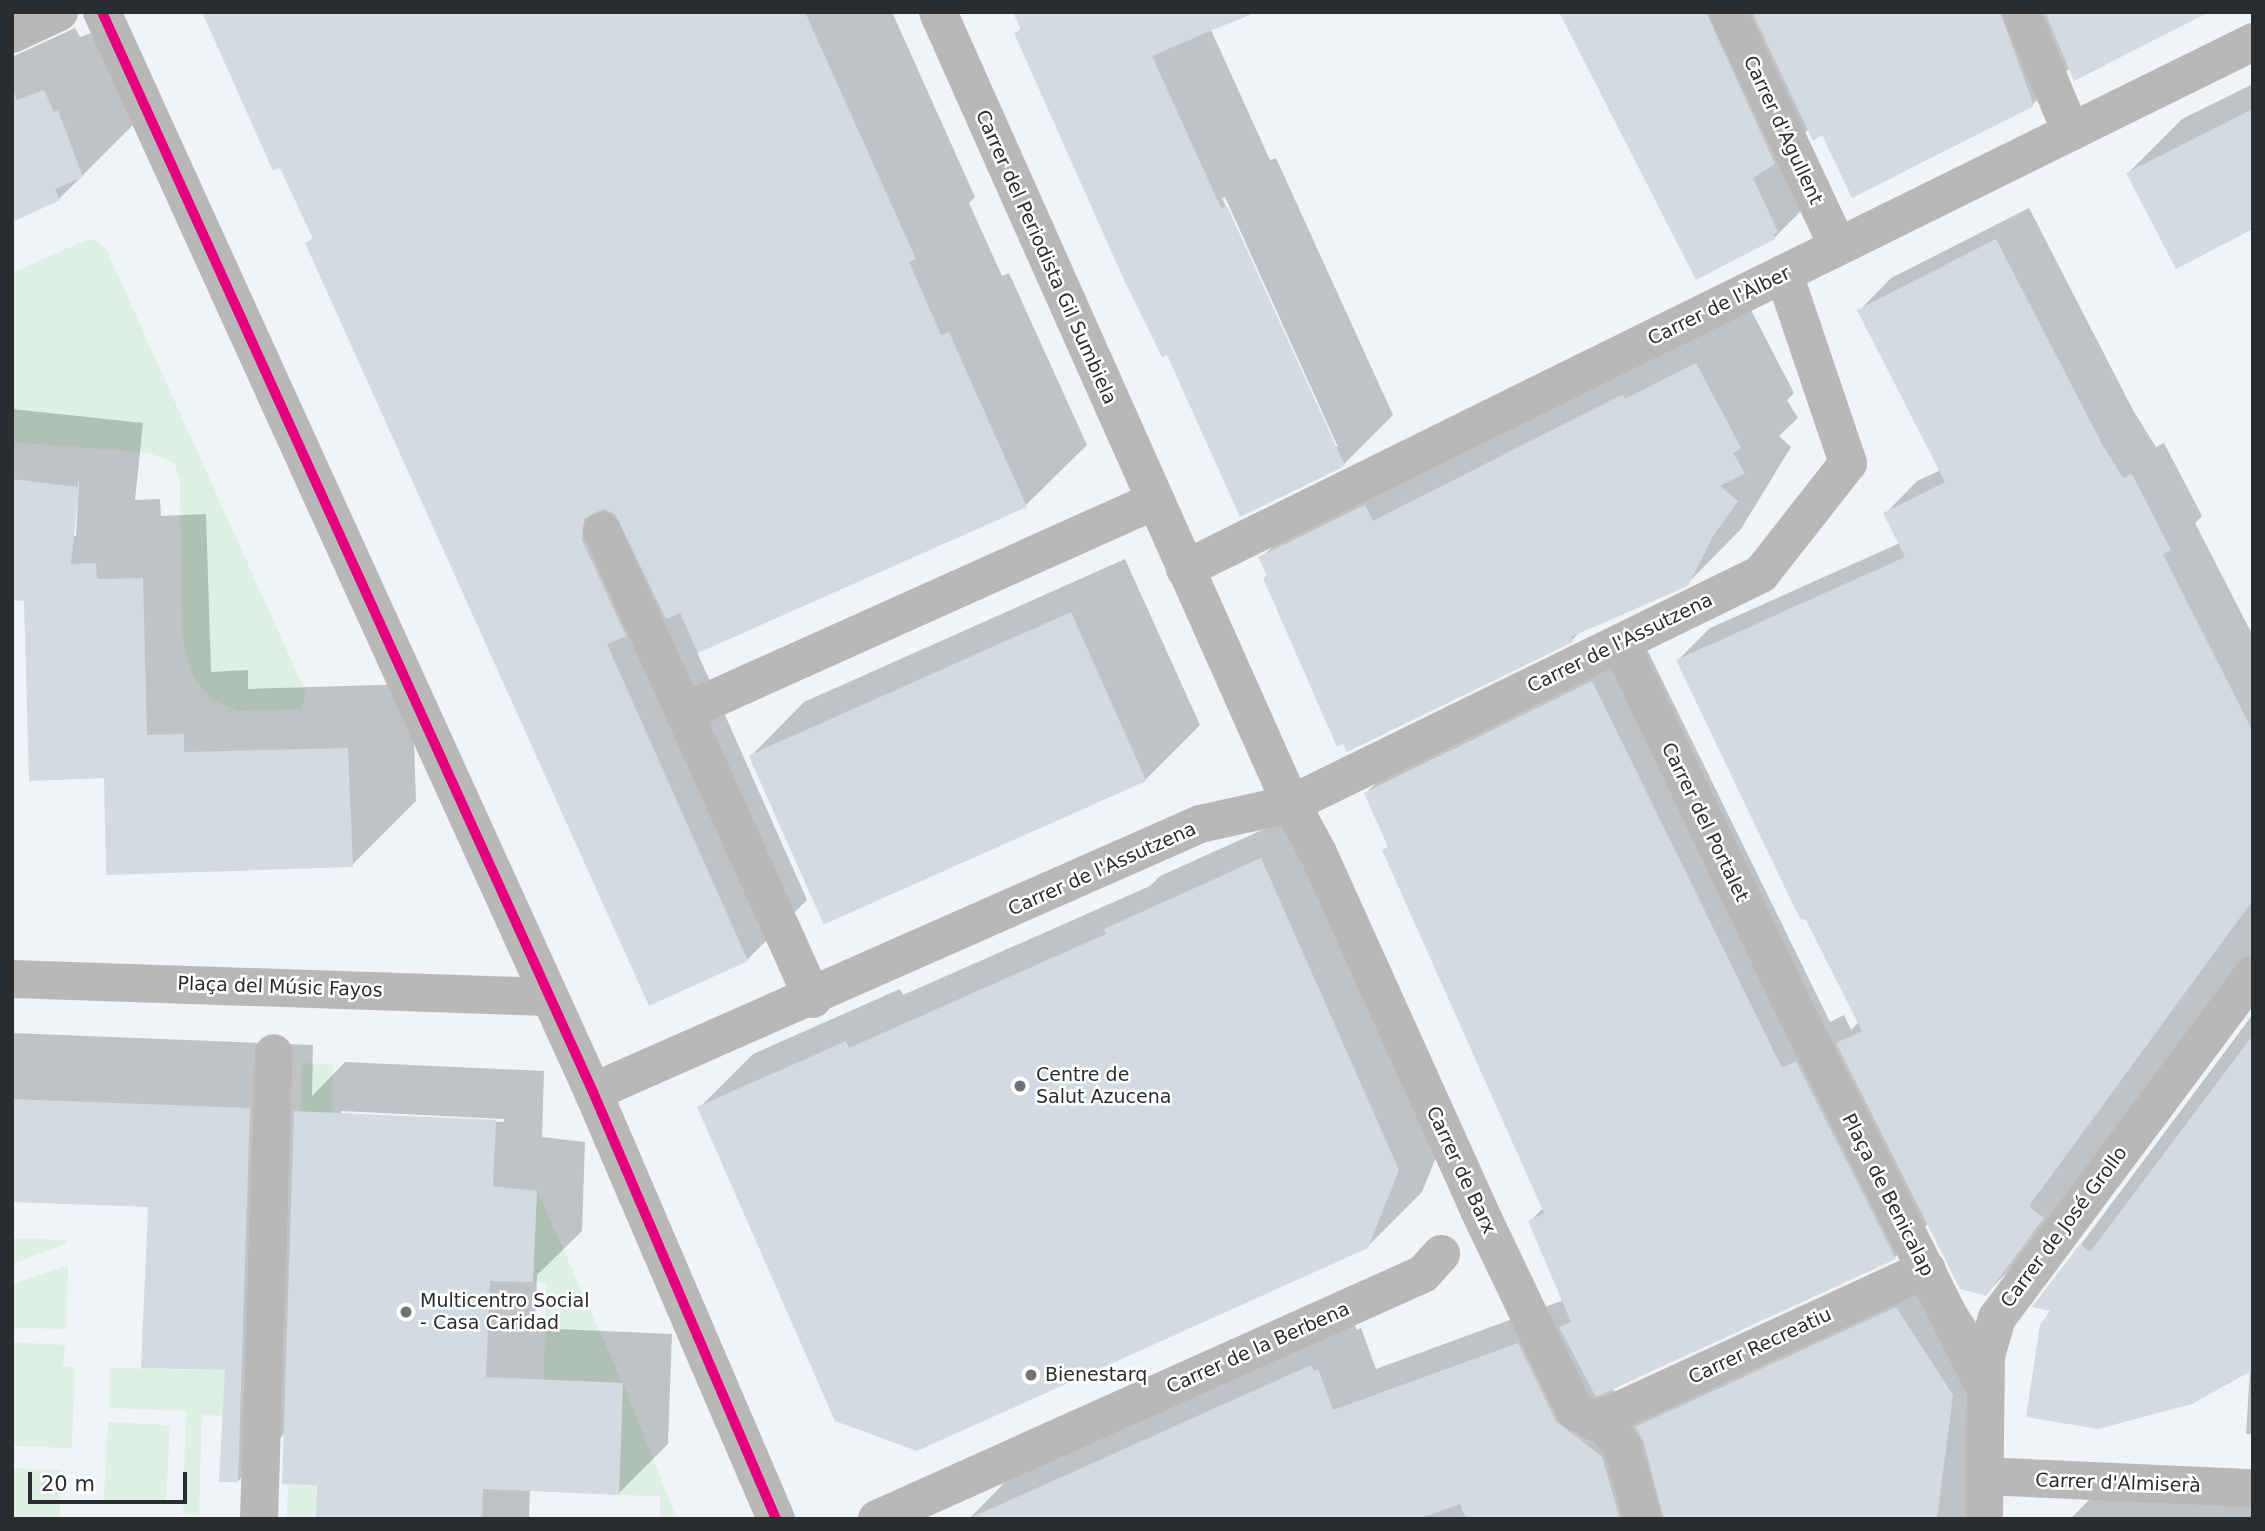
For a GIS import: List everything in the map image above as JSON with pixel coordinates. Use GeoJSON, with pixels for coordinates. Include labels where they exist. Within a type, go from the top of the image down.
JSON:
{"type":"FeatureCollection","features":[{"type":"Feature","properties":{"kind":"street"},"geometry":{"type":"LineString","coordinates":[[12,34],[59,12]]}},
{"type":"Feature","properties":{"kind":"street"},"geometry":{"type":"LineString","coordinates":[[102,12],[593,1092],[776,1519]]}},
{"type":"Feature","properties":{"kind":"street","name":"Carrer del Periodista Gil Sumbiela"},"geometry":{"type":"LineString","coordinates":[[938,12],[1291,804]]}},
{"type":"Feature","properties":{"kind":"street","name":"Carrer d'Agullent"},"geometry":{"type":"LineString","coordinates":[[1728,12],[1838,247]]}},
{"type":"Feature","properties":{"kind":"street"},"geometry":{"type":"LineString","coordinates":[[2021,12],[2071,132]]}},
{"type":"Feature","properties":{"kind":"street","name":"Carrer de l'Àlber"},"geometry":{"type":"LineString","coordinates":[[1185,569],[2253,42]]}},
{"type":"Feature","properties":{"kind":"street","name":"Carrer de l'Assutzena"},"geometry":{"type":"LineString","coordinates":[[593,1092],[813,999],[1200,824],[1291,804],[1761,574],[1848,463],[1784,274]]}},
{"type":"Feature","properties":{"kind":"street"},"geometry":{"type":"LineString","coordinates":[[684,712],[1154,501]]}},
{"type":"Feature","properties":{"kind":"street"},"geometry":{"type":"LineString","coordinates":[[602,531],[813,999]]}},
{"type":"Feature","properties":{"kind":"street","name":"Carrer del Portalet"},"geometry":{"type":"LineString","coordinates":[[1620,643],[1791,1002]]}},
{"type":"Feature","properties":{"kind":"street","name":"Carrer de Barx"},"geometry":{"type":"LineString","coordinates":[[1291,804],[1318,853],[1568,1398],[1575,1411],[1606,1427],[1622,1446],[1643,1519]]}},
{"type":"Feature","properties":{"kind":"street","name":"Carrer de José Grollo"},"geometry":{"type":"LineString","coordinates":[[1984,1519],[1985,1388],[1989,1335],[1997,1318],[2253,974]]}},
{"type":"Feature","properties":{"kind":"street","name":"Plaça del Músic Fayos"},"geometry":{"type":"LineString","coordinates":[[12,979],[549,996]]}},
{"type":"Feature","properties":{"kind":"street","name":"Plaça de Benicalap"},"geometry":{"type":"LineString","coordinates":[[1791,1002],[1985,1388]]}},
{"type":"Feature","properties":{"kind":"street"},"geometry":{"type":"LineString","coordinates":[[259,1519],[274,1053]]}},
{"type":"Feature","properties":{"kind":"street","name":"Carrer de la Berbena"},"geometry":{"type":"LineString","coordinates":[[877,1519],[1423,1274],[1441,1254]]}},
{"type":"Feature","properties":{"kind":"street","name":"Carrer Recreatiu"},"geometry":{"type":"LineString","coordinates":[[1594,1422],[1926,1269]]}},
{"type":"Feature","properties":{"kind":"street","name":"Carrer d'Almiserà"},"geometry":{"type":"LineString","coordinates":[[1984,1476],[2253,1488]]}},
{"type":"Feature","properties":{"kind":"green space"},"geometry":{"type":"Polygon","coordinates":[[[86,240],[98,241],[107,251],[306,693],[301,709],[239,711],[212,700],[193,677],[182,637],[180,480],[174,463],[150,453],[12,442],[12,273],[86,240]]]}},
{"type":"Feature","properties":{"kind":"green space"},"geometry":{"type":"Polygon","coordinates":[[[302,1063],[333,1064],[323,1342],[292,1341],[302,1063]]]}},
{"type":"Feature","properties":{"kind":"green space"},"geometry":{"type":"Polygon","coordinates":[[[537,1191],[623,1383],[544,1380],[546,1283],[533,1282],[537,1191]]]}},
{"type":"Feature","properties":{"kind":"green space"},"geometry":{"type":"Polygon","coordinates":[[[12,1238],[66,1240],[65,1244],[12,1264],[12,1238]]]}},
{"type":"Feature","properties":{"kind":"green space"},"geometry":{"type":"Polygon","coordinates":[[[68,1265],[66,1329],[12,1328],[12,1284],[68,1265]]]}},
{"type":"Feature","properties":{"kind":"green space"},"geometry":{"type":"Polygon","coordinates":[[[12,1342],[65,1345],[63,1366],[75,1367],[72,1448],[12,1446],[12,1342]]]}},
{"type":"Feature","properties":{"kind":"green space"},"geometry":{"type":"Polygon","coordinates":[[[110,1368],[242,1371],[240,1416],[202,1415],[199,1515],[183,1514],[186,1411],[109,1408],[110,1368]]]}},
{"type":"Feature","properties":{"kind":"green space"},"geometry":{"type":"Polygon","coordinates":[[[623,1383],[677,1519],[660,1519],[660,1496],[619,1495],[623,1383]]]}},
{"type":"Feature","properties":{"kind":"green space"},"geometry":{"type":"Polygon","coordinates":[[[108,1422],[170,1425],[166,1503],[104,1500],[108,1422]]]}},
{"type":"Feature","properties":{"kind":"green space"},"geometry":{"type":"Polygon","coordinates":[[[12,1468],[62,1471],[59,1519],[12,1519],[12,1468]]]}},
{"type":"Feature","properties":{"kind":"green space"},"geometry":{"type":"Polygon","coordinates":[[[288,1482],[317,1483],[316,1519],[287,1519],[288,1482]]]}},
{"type":"Feature","properties":{"kind":"building"},"geometry":{"type":"Polygon","coordinates":[[[202,12],[805,12],[916,259],[909,262],[941,335],[949,332],[1027,507],[698,653],[680,613],[666,619],[615,514],[603,509],[584,519],[582,540],[626,636],[607,644],[748,961],[649,1006],[305,243],[313,239],[280,168],[273,171],[202,12]]]}},
{"type":"Feature","properties":{"kind":"building"},"geometry":{"type":"Polygon","coordinates":[[[1013,12],[1255,12],[1152,56],[1221,208],[1227,206],[1345,466],[1240,517],[1167,355],[1162,357],[1124,280],[1014,33],[1021,30],[1013,12]]]}},
{"type":"Feature","properties":{"kind":"building"},"geometry":{"type":"Polygon","coordinates":[[[1559,12],[1706,12],[1775,164],[1753,178],[1778,232],[1773,235],[1775,239],[1696,280],[1559,12]]]}},
{"type":"Feature","properties":{"kind":"building"},"geometry":{"type":"Polygon","coordinates":[[[1752,12],[2000,12],[2034,106],[1852,198],[1822,135],[1813,141],[1752,12]]]}},
{"type":"Feature","properties":{"kind":"building"},"geometry":{"type":"Polygon","coordinates":[[[2045,12],[2209,12],[2074,81],[2045,12]]]}},
{"type":"Feature","properties":{"kind":"building"},"geometry":{"type":"Polygon","coordinates":[[[12,88],[17,100],[44,90],[54,112],[58,110],[83,177],[55,189],[60,200],[12,222],[12,88]]]}},
{"type":"Feature","properties":{"kind":"building"},"geometry":{"type":"Polygon","coordinates":[[[2253,109],[2253,229],[2176,269],[2126,173],[2253,109]]]}},
{"type":"Feature","properties":{"kind":"building"},"geometry":{"type":"Polygon","coordinates":[[[1996,239],[2102,444],[2123,478],[2132,474],[2171,550],[2163,554],[2253,732],[2253,900],[2029,1206],[2044,1218],[1986,1296],[1960,1289],[1836,1043],[1862,1031],[1806,920],[1800,919],[1676,660],[1905,557],[1883,513],[1945,482],[1857,310],[1996,239]]]}},
{"type":"Feature","properties":{"kind":"building"},"geometry":{"type":"Polygon","coordinates":[[[1696,363],[1741,448],[1733,453],[1745,473],[1720,486],[1738,501],[1712,538],[1688,586],[1571,637],[1573,642],[1347,752],[1343,744],[1337,747],[1263,578],[1267,575],[1258,557],[1365,505],[1373,521],[1623,394],[1625,399],[1696,363]]]}},
{"type":"Feature","properties":{"kind":"building"},"geometry":{"type":"Polygon","coordinates":[[[12,479],[79,487],[71,564],[96,563],[97,579],[143,578],[147,735],[184,734],[184,752],[348,748],[353,867],[106,875],[104,778],[29,781],[24,601],[12,600],[12,479]]]}},
{"type":"Feature","properties":{"kind":"building"},"geometry":{"type":"Polygon","coordinates":[[[1071,612],[1146,781],[824,925],[749,756],[1071,612]]]}},
{"type":"Feature","properties":{"kind":"building"},"geometry":{"type":"Polygon","coordinates":[[[1592,681],[1782,1068],[1796,1061],[1896,1259],[1596,1397],[1559,1327],[1571,1322],[1528,1221],[1544,1213],[1382,850],[1388,847],[1364,793],[1592,681]]]}},
{"type":"Feature","properties":{"kind":"building"},"geometry":{"type":"Polygon","coordinates":[[[1261,858],[1399,1170],[1368,1248],[917,1451],[835,1421],[697,1107],[846,1041],[849,1048],[1106,934],[1104,929],[1261,858]]]}},
{"type":"Feature","properties":{"kind":"building"},"geometry":{"type":"Polygon","coordinates":[[[2253,1035],[2253,1370],[2192,1404],[2098,1429],[2026,1417],[2040,1325],[2050,1311],[2032,1307],[2080,1244],[2090,1252],[2253,1035]]]}},
{"type":"Feature","properties":{"kind":"building"},"geometry":{"type":"Polygon","coordinates":[[[12,1099],[250,1108],[238,1482],[219,1482],[225,1370],[141,1368],[148,1207],[12,1202],[12,1099]]]}},
{"type":"Feature","properties":{"kind":"building","name":"Multicentro Social - Casa Caridad"},"geometry":{"type":"Polygon","coordinates":[[[294,1111],[496,1120],[493,1186],[537,1191],[533,1282],[490,1281],[486,1377],[623,1383],[619,1495],[483,1489],[482,1519],[316,1519],[317,1485],[282,1484],[294,1111]]]}},
{"type":"Feature","properties":{"kind":"building"},"geometry":{"type":"Polygon","coordinates":[[[1896,1307],[1953,1395],[1937,1519],[1664,1519],[1643,1440],[1635,1427],[1896,1307]]]}},
{"type":"Feature","properties":{"kind":"building"},"geometry":{"type":"Polygon","coordinates":[[[1518,1343],[1556,1421],[1602,1457],[1620,1519],[1466,1519],[1460,1504],[1419,1519],[968,1519],[1311,1365],[1314,1371],[1318,1369],[1333,1410],[1518,1343]]]}},
{"type":"Feature","properties":{"kind":"transit line"},"geometry":{"type":"LineString","coordinates":[[102,12],[593,1092],[776,1519]]}},
{"type":"Feature","properties":{"kind":"place","name":"Centre de Salut Azucena"},"geometry":{"type":"Point","coordinates":[1020,1086]}},
{"type":"Feature","properties":{"kind":"place","name":"Multicentro Social - Casa Caridad"},"geometry":{"type":"Point","coordinates":[406,1312]}},
{"type":"Feature","properties":{"kind":"place","name":"Bienestarq"},"geometry":{"type":"Point","coordinates":[1031,1375]}}]}
